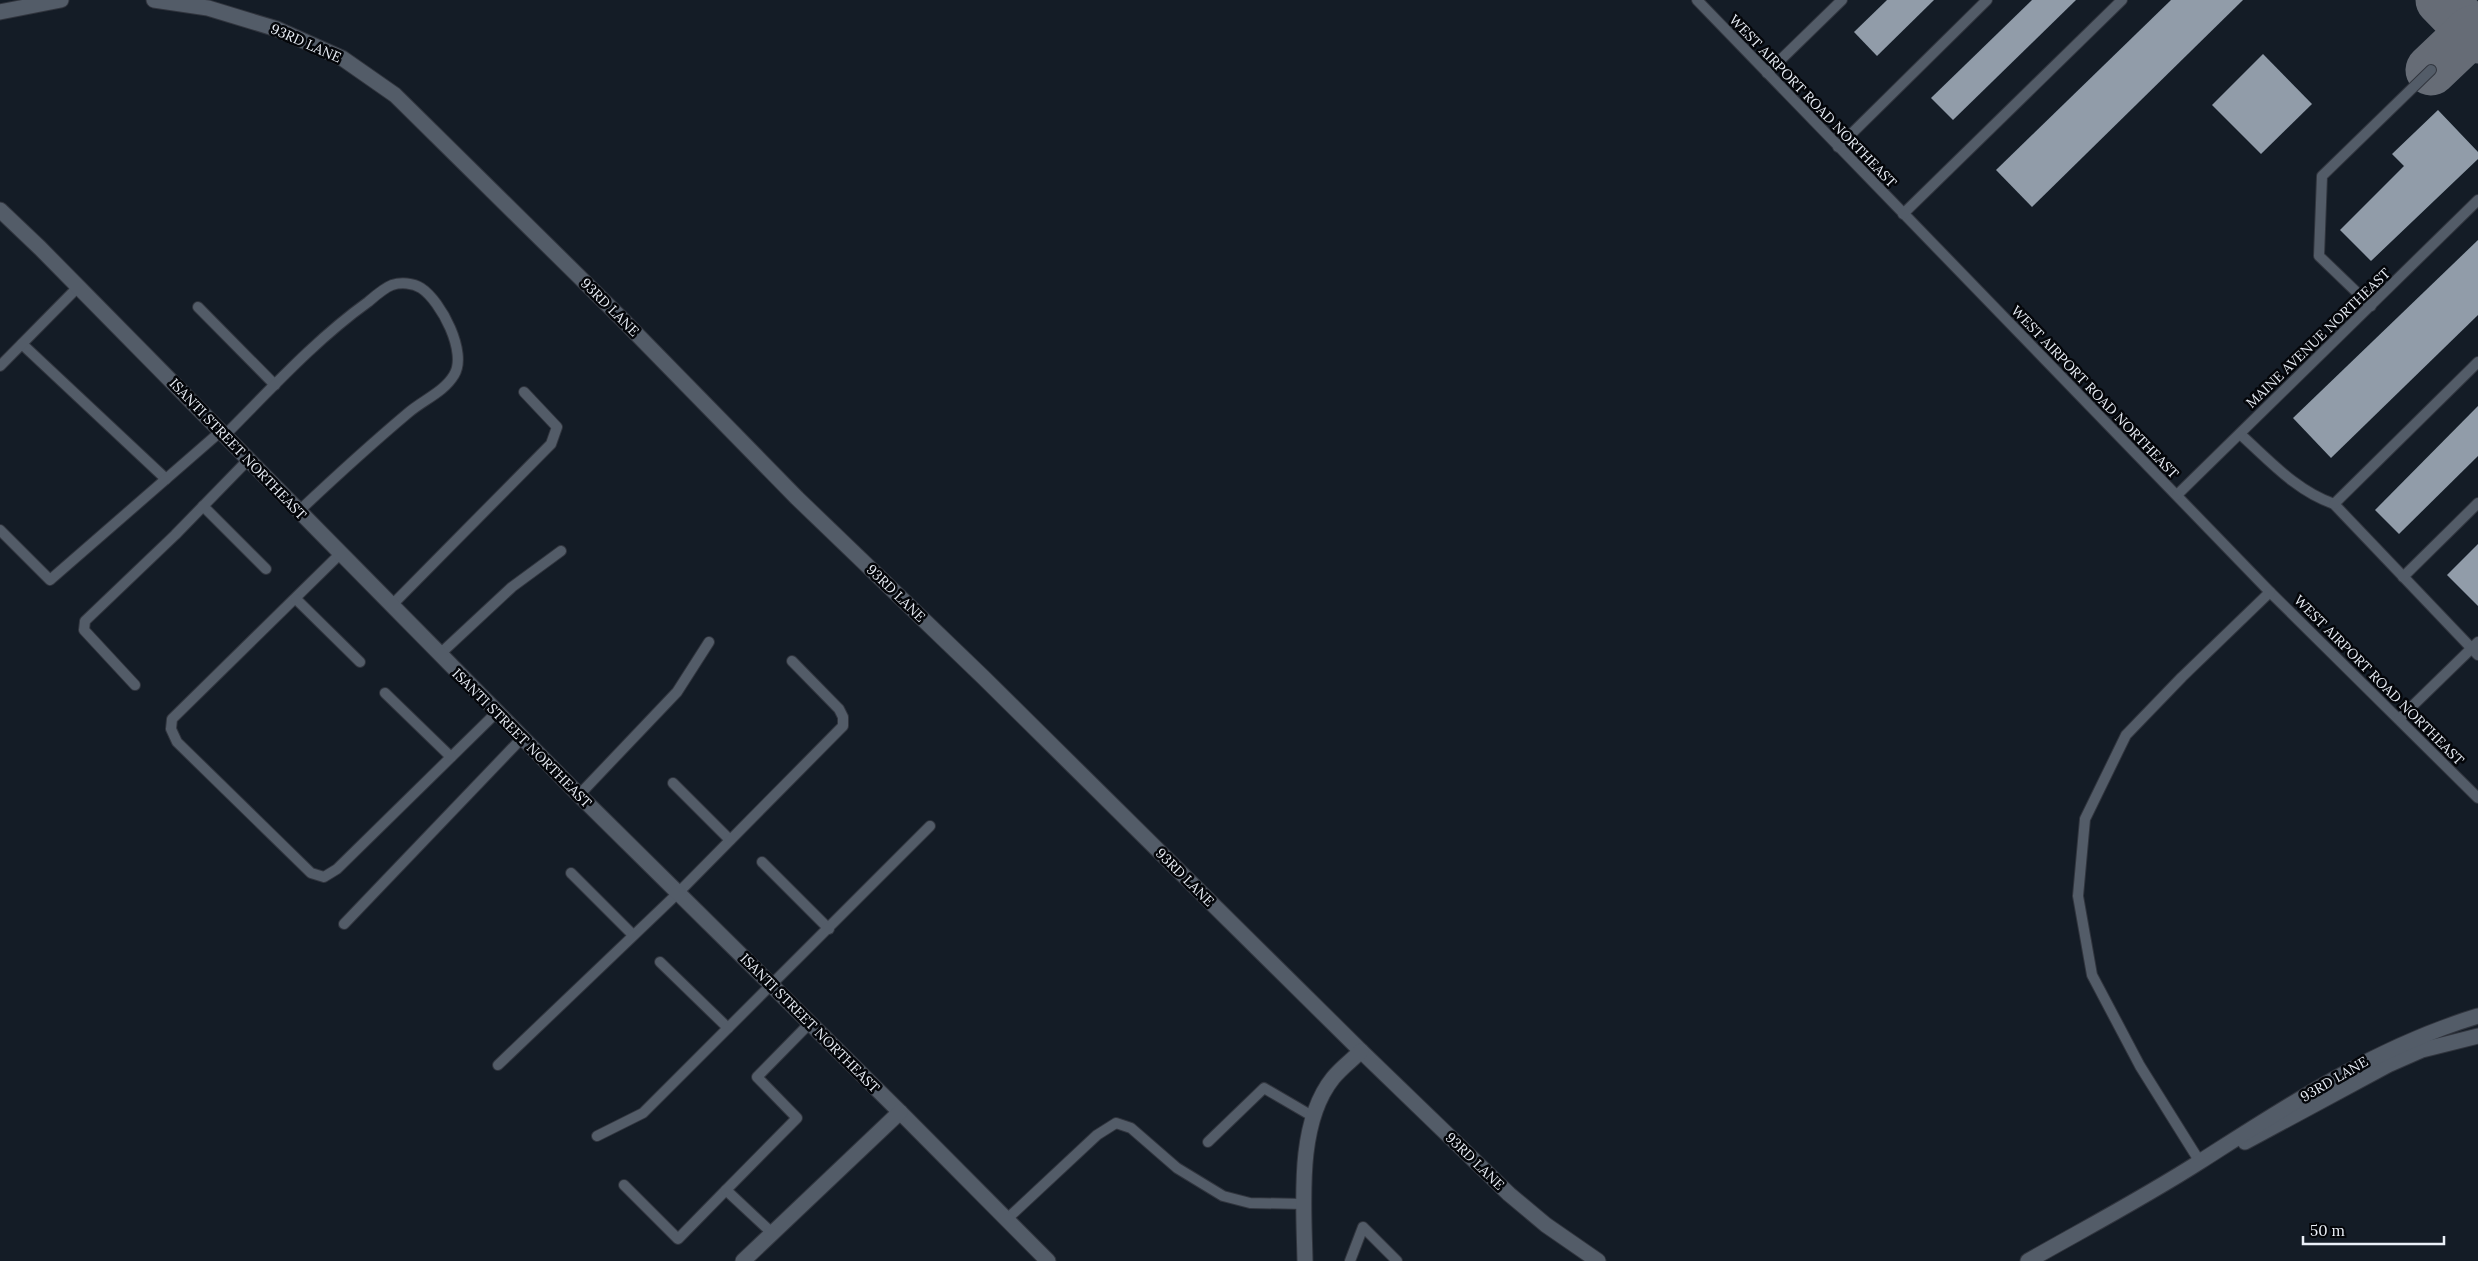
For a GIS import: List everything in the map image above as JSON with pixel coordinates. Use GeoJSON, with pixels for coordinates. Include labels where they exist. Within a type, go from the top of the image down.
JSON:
{"type":"FeatureCollection","features":[{"type":"Feature","properties":{"kind":"street"},"geometry":{"type":"LineString","coordinates":[[0,12],[61,0]]}},
{"type":"Feature","properties":{"kind":"street","name":"93RD LANE"},"geometry":{"type":"LineString","coordinates":[[154,0],[210,4],[311,42],[342,58],[395,96],[614,311],[797,498],[983,677],[1361,1051],[1509,1194],[1546,1224],[1598,1261]]}},
{"type":"Feature","properties":{"kind":"street","name":"ISANTI STREET NORTHEAST"},"geometry":{"type":"LineString","coordinates":[[0,210],[522,738],[1048,1261]]}},
{"type":"Feature","properties":{"kind":"street","name":"93RD LANE"},"geometry":{"type":"LineString","coordinates":[[2028,1261],[2200,1162],[2266,1118],[2362,1062],[2410,1040],[2478,1016]]}},
{"type":"Feature","properties":{"kind":"street","name":"93RD LANE"},"geometry":{"type":"LineString","coordinates":[[2200,1162],[2235,1147],[2388,1065],[2422,1050],[2478,1036]]}},
{"type":"Feature","properties":{"kind":"street"},"geometry":{"type":"LineString","coordinates":[[1304,1261],[1304,1204],[1308,1138],[1312,1116],[1333,1078],[1361,1051]]}},
{"type":"Feature","properties":{"kind":"street"},"geometry":{"type":"LineString","coordinates":[[742,1261],[900,1112]]}},
{"type":"Feature","properties":{"kind":"lane","name":"WEST AIRPORT ROAD NORTHEAST"},"geometry":{"type":"LineString","coordinates":[[1697,0],[2270,592],[2478,798]]}},
{"type":"Feature","properties":{"kind":"lane"},"geometry":{"type":"LineString","coordinates":[[1767,73],[1842,0]]}},
{"type":"Feature","properties":{"kind":"lane"},"geometry":{"type":"LineString","coordinates":[[1838,147],[1987,0]]}},
{"type":"Feature","properties":{"kind":"lane"},"geometry":{"type":"LineString","coordinates":[[1903,214],[2122,0]]}},
{"type":"Feature","properties":{"kind":"lane"},"geometry":{"type":"LineString","coordinates":[[2370,306],[2319,256],[2322,176],[2431,70]]}},
{"type":"Feature","properties":{"kind":"lane","name":"MAINE AVENUE NORTHEAST"},"geometry":{"type":"LineString","coordinates":[[2177,495],[2478,200]]}},
{"type":"Feature","properties":{"kind":"lane"},"geometry":{"type":"LineString","coordinates":[[0,530],[50,580],[166,479],[222,434],[344,319],[391,285],[405,282],[421,288],[438,306],[450,326],[457,351],[456,373],[448,385],[415,407],[357,456],[298,512]]}},
{"type":"Feature","properties":{"kind":"lane"},"geometry":{"type":"LineString","coordinates":[[0,366],[78,287]]}},
{"type":"Feature","properties":{"kind":"lane"},"geometry":{"type":"LineString","coordinates":[[198,307],[275,385]]}},
{"type":"Feature","properties":{"kind":"lane"},"geometry":{"type":"LineString","coordinates":[[22,344],[166,479]]}},
{"type":"Feature","properties":{"kind":"lane"},"geometry":{"type":"LineString","coordinates":[[2334,504],[2478,362]]}},
{"type":"Feature","properties":{"kind":"lane"},"geometry":{"type":"LineString","coordinates":[[391,606],[551,444],[557,427],[524,392]]}},
{"type":"Feature","properties":{"kind":"lane"},"geometry":{"type":"LineString","coordinates":[[2240,434],[2296,484],[2316,498],[2334,504],[2403,577],[2476,648],[2399,719]]}},
{"type":"Feature","properties":{"kind":"lane"},"geometry":{"type":"LineString","coordinates":[[135,685],[84,630],[85,621],[248,460]]}},
{"type":"Feature","properties":{"kind":"lane"},"geometry":{"type":"LineString","coordinates":[[2403,577],[2478,503]]}},
{"type":"Feature","properties":{"kind":"lane"},"geometry":{"type":"LineString","coordinates":[[203,506],[266,569]]}},
{"type":"Feature","properties":{"kind":"lane"},"geometry":{"type":"LineString","coordinates":[[440,654],[512,587],[561,551]]}},
{"type":"Feature","properties":{"kind":"lane"},"geometry":{"type":"LineString","coordinates":[[340,554],[172,719],[171,729],[177,742],[311,873],[324,877],[337,869],[497,712]]}},
{"type":"Feature","properties":{"kind":"lane"},"geometry":{"type":"LineString","coordinates":[[2200,1162],[2140,1066],[2092,975],[2078,896],[2085,819],[2126,734],[2182,676],[2270,592]]}},
{"type":"Feature","properties":{"kind":"lane"},"geometry":{"type":"LineString","coordinates":[[296,599],[360,662]]}},
{"type":"Feature","properties":{"kind":"lane"},"geometry":{"type":"LineString","coordinates":[[579,795],[677,692],[709,642]]}},
{"type":"Feature","properties":{"kind":"lane"},"geometry":{"type":"LineString","coordinates":[[498,1065],[678,893],[843,726],[843,717],[839,709],[792,661]]}},
{"type":"Feature","properties":{"kind":"lane"},"geometry":{"type":"LineString","coordinates":[[385,693],[451,758]]}},
{"type":"Feature","properties":{"kind":"lane"},"geometry":{"type":"LineString","coordinates":[[344,924],[522,738]]}},
{"type":"Feature","properties":{"kind":"lane"},"geometry":{"type":"LineString","coordinates":[[672,783],[730,840]]}},
{"type":"Feature","properties":{"kind":"lane"},"geometry":{"type":"LineString","coordinates":[[597,1136],[643,1113],[930,826]]}},
{"type":"Feature","properties":{"kind":"lane"},"geometry":{"type":"LineString","coordinates":[[762,862],[829,928]]}},
{"type":"Feature","properties":{"kind":"lane"},"geometry":{"type":"LineString","coordinates":[[571,873],[633,935]]}},
{"type":"Feature","properties":{"kind":"lane"},"geometry":{"type":"LineString","coordinates":[[660,962],[728,1028]]}},
{"type":"Feature","properties":{"kind":"lane"},"geometry":{"type":"LineString","coordinates":[[624,1185],[678,1238],[796,1118],[757,1077],[810,1023]]}},
{"type":"Feature","properties":{"kind":"lane"},"geometry":{"type":"LineString","coordinates":[[1208,1142],[1264,1088],[1312,1116]]}},
{"type":"Feature","properties":{"kind":"lane"},"geometry":{"type":"LineString","coordinates":[[1007,1220],[1097,1135],[1116,1123],[1131,1128],[1177,1168],[1223,1196],[1250,1203],[1304,1204]]}},
{"type":"Feature","properties":{"kind":"lane"},"geometry":{"type":"LineString","coordinates":[[726,1190],[772,1234]]}},
{"type":"Feature","properties":{"kind":"lane"},"geometry":{"type":"LineString","coordinates":[[1350,1261],[1363,1227],[1397,1261]]}},
{"type":"Feature","properties":{"kind":"building"},"geometry":{"type":"Polygon","coordinates":[[[1887,0],[1934,0],[1877,56],[1854,32],[1887,0]]]}},
{"type":"Feature","properties":{"kind":"building"},"geometry":{"type":"Polygon","coordinates":[[[2032,0],[2076,0],[1953,120],[1931,98],[2032,0]]]}},
{"type":"Feature","properties":{"kind":"building"},"geometry":{"type":"Polygon","coordinates":[[[2171,0],[2243,0],[2032,207],[1996,170],[2171,0]]]}},
{"type":"Feature","properties":{"kind":"building"},"geometry":{"type":"Polygon","coordinates":[[[2263,54],[2312,104],[2261,154],[2212,105],[2263,54]]]}},
{"type":"Feature","properties":{"kind":"building"},"geometry":{"type":"Polygon","coordinates":[[[2438,110],[2478,152],[2478,159],[2371,261],[2340,230],[2404,166],[2392,154],[2438,110]]]}},
{"type":"Feature","properties":{"kind":"building"},"geometry":{"type":"Polygon","coordinates":[[[2478,240],[2478,315],[2331,458],[2293,418],[2478,240]]]}},
{"type":"Feature","properties":{"kind":"building"},"geometry":{"type":"Polygon","coordinates":[[[2478,406],[2478,456],[2399,534],[2375,510],[2478,406]]]}},
{"type":"Feature","properties":{"kind":"building"},"geometry":{"type":"Polygon","coordinates":[[[2478,544],[2478,606],[2447,575],[2478,544]]]}},
{"type":"Feature","properties":{"kind":"taxiway"},"geometry":{"type":"LineString","coordinates":[[2441,0],[2478,38]]}},
{"type":"Feature","properties":{"kind":"taxiway"},"geometry":{"type":"LineString","coordinates":[[2431,70],[2472,31]]}}]}
